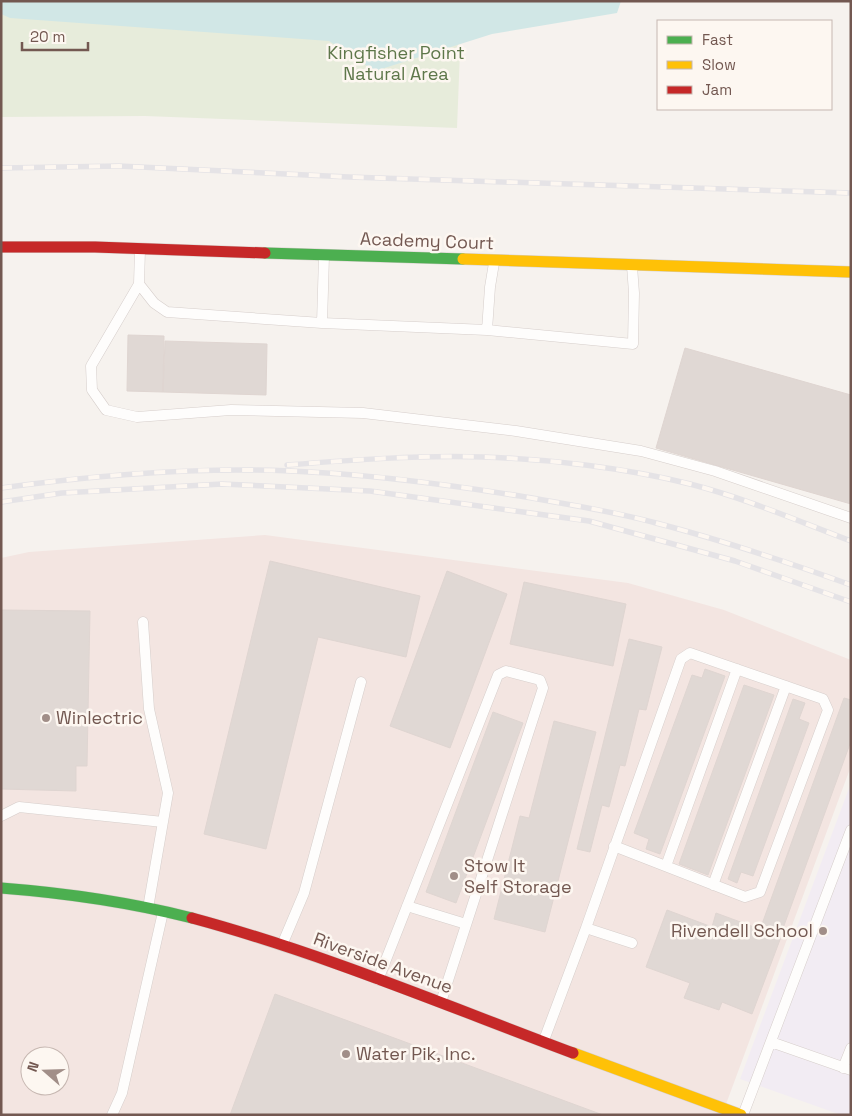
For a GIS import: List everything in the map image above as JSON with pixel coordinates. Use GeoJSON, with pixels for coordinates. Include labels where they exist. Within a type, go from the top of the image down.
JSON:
{"type":"FeatureCollection","features":[{"type":"Feature","properties":{"kind":"street","name":"Academy Court"},"geometry":{"type":"LineString","coordinates":[[1,248],[140,249],[851,272]]}},
{"type":"Feature","properties":{"kind":"street","name":"Riverside Avenue"},"geometry":{"type":"LineString","coordinates":[[1,888],[57,892],[164,910],[220,926],[282,945],[742,1115]]}},
{"type":"Feature","properties":{"kind":"lane"},"geometry":{"type":"LineString","coordinates":[[140,249],[139,284],[90,366],[92,390],[106,410],[137,417],[231,410],[363,413],[516,431],[641,450],[715,471],[851,518]]}},
{"type":"Feature","properties":{"kind":"lane"},"geometry":{"type":"LineString","coordinates":[[322,323],[324,255]]}},
{"type":"Feature","properties":{"kind":"lane"},"geometry":{"type":"LineString","coordinates":[[487,330],[490,287],[495,260]]}},
{"type":"Feature","properties":{"kind":"lane"},"geometry":{"type":"LineString","coordinates":[[139,284],[154,303],[167,312],[322,323],[487,330],[633,344],[634,293],[632,265]]}},
{"type":"Feature","properties":{"kind":"lane"},"geometry":{"type":"LineString","coordinates":[[143,622],[149,710],[168,793],[148,908]]}},
{"type":"Feature","properties":{"kind":"lane"},"geometry":{"type":"LineString","coordinates":[[544,1041],[681,659],[690,653],[823,699],[828,710],[760,892],[745,897],[614,846]]}},
{"type":"Feature","properties":{"kind":"lane"},"geometry":{"type":"LineString","coordinates":[[666,866],[737,669]]}},
{"type":"Feature","properties":{"kind":"lane"},"geometry":{"type":"LineString","coordinates":[[378,980],[498,675],[506,671],[540,680],[543,688],[440,1003]]}},
{"type":"Feature","properties":{"kind":"lane"},"geometry":{"type":"LineString","coordinates":[[282,945],[304,893],[361,682]]}},
{"type":"Feature","properties":{"kind":"lane"},"geometry":{"type":"LineString","coordinates":[[712,885],[786,686]]}},
{"type":"Feature","properties":{"kind":"lane"},"geometry":{"type":"LineString","coordinates":[[1,816],[18,806],[163,822]]}},
{"type":"Feature","properties":{"kind":"lane"},"geometry":{"type":"LineString","coordinates":[[742,1115],[851,830]]}},
{"type":"Feature","properties":{"kind":"lane"},"geometry":{"type":"LineString","coordinates":[[408,906],[466,924]]}},
{"type":"Feature","properties":{"kind":"lane"},"geometry":{"type":"LineString","coordinates":[[112,1115],[122,1093],[164,910]]}},
{"type":"Feature","properties":{"kind":"lane"},"geometry":{"type":"LineString","coordinates":[[586,928],[632,943]]}},
{"type":"Feature","properties":{"kind":"lane"},"geometry":{"type":"LineString","coordinates":[[771,1042],[847,1069],[851,1048]]}},
{"type":"Feature","properties":{"kind":"shaded area"},"geometry":{"type":"Polygon","coordinates":[[[1,1],[621,1],[617,13],[492,34],[375,71],[329,41],[10,18],[1,14],[1,1]]]}},
{"type":"Feature","properties":{"kind":"shaded area"},"geometry":{"type":"Polygon","coordinates":[[[265,535],[628,583],[724,610],[851,660],[851,766],[722,1115],[1,1115],[1,558],[29,552],[265,535]]]}},
{"type":"Feature","properties":{"kind":"shaded area","name":"Rivendell School"},"geometry":{"type":"Polygon","coordinates":[[[851,783],[851,1115],[841,1115],[740,1079],[851,783]]]}},
{"type":"Feature","properties":{"kind":"green space","name":"Kingfisher Point Natural Area"},"geometry":{"type":"Polygon","coordinates":[[[1,1],[462,1],[457,128],[145,116],[1,117],[1,1]]]}},
{"type":"Feature","properties":{"kind":"building"},"geometry":{"type":"Polygon","coordinates":[[[128,335],[164,336],[163,392],[127,391],[128,335]]]}},
{"type":"Feature","properties":{"kind":"building"},"geometry":{"type":"Polygon","coordinates":[[[165,341],[267,344],[266,395],[163,392],[165,341]]]}},
{"type":"Feature","properties":{"kind":"building"},"geometry":{"type":"Polygon","coordinates":[[[685,348],[851,395],[851,504],[656,448],[685,348]]]}},
{"type":"Feature","properties":{"kind":"building"},"geometry":{"type":"Polygon","coordinates":[[[270,561],[420,596],[406,657],[318,637],[266,849],[204,834],[270,561]]]}},
{"type":"Feature","properties":{"kind":"building"},"geometry":{"type":"Polygon","coordinates":[[[447,571],[507,594],[450,748],[390,726],[447,571]]]}},
{"type":"Feature","properties":{"kind":"building"},"geometry":{"type":"Polygon","coordinates":[[[524,582],[626,604],[613,666],[510,644],[524,582]]]}},
{"type":"Feature","properties":{"kind":"building"},"geometry":{"type":"Polygon","coordinates":[[[1,610],[90,611],[87,766],[76,766],[76,791],[1,789],[1,610]]]}},
{"type":"Feature","properties":{"kind":"building"},"geometry":{"type":"Polygon","coordinates":[[[629,639],[662,647],[646,710],[639,709],[625,766],[620,765],[609,807],[602,805],[590,852],[577,849],[629,639]]]}},
{"type":"Feature","properties":{"kind":"building"},"geometry":{"type":"Polygon","coordinates":[[[705,669],[725,676],[660,854],[646,849],[649,839],[634,833],[692,675],[702,678],[705,669]]]}},
{"type":"Feature","properties":{"kind":"building"},"geometry":{"type":"Polygon","coordinates":[[[744,685],[774,695],[708,875],[679,864],[744,685]]]}},
{"type":"Feature","properties":{"kind":"building"},"geometry":{"type":"Polygon","coordinates":[[[844,698],[851,700],[851,741],[782,931],[762,924],[844,698]]]}},
{"type":"Feature","properties":{"kind":"building"},"geometry":{"type":"Polygon","coordinates":[[[793,699],[805,703],[799,719],[809,723],[753,876],[741,872],[737,883],[728,879],[793,699]]]}},
{"type":"Feature","properties":{"kind":"building"},"geometry":{"type":"Polygon","coordinates":[[[493,712],[523,723],[456,903],[426,892],[493,712]]]}},
{"type":"Feature","properties":{"kind":"building"},"geometry":{"type":"Polygon","coordinates":[[[554,721],[596,732],[545,932],[494,919],[520,816],[529,818],[554,721]]]}},
{"type":"Feature","properties":{"kind":"building"},"geometry":{"type":"Polygon","coordinates":[[[667,910],[712,927],[716,913],[781,937],[752,1014],[722,1002],[719,1010],[684,998],[690,983],[646,967],[667,910]]]}},
{"type":"Feature","properties":{"kind":"building","name":"Water Pik, Inc."},"geometry":{"type":"Polygon","coordinates":[[[275,994],[603,1115],[230,1115],[275,994]]]}},
{"type":"Feature","properties":{"kind":"railway"},"geometry":{"type":"LineString","coordinates":[[1,168],[119,166],[349,177],[851,193]]}},
{"type":"Feature","properties":{"kind":"railway"},"geometry":{"type":"LineString","coordinates":[[287,465],[385,458],[434,457],[508,458],[587,465],[665,478],[711,490],[771,510],[851,541]]}},
{"type":"Feature","properties":{"kind":"railway"},"geometry":{"type":"LineString","coordinates":[[1,488],[109,476],[218,470],[320,472],[406,480],[520,496],[639,519],[730,544],[851,585]]}},
{"type":"Feature","properties":{"kind":"railway"},"geometry":{"type":"LineString","coordinates":[[1,502],[62,493],[222,484],[370,491],[589,521],[735,561],[851,602]]}},
{"type":"Feature","properties":{"kind":"traffic: fast"},"geometry":{"type":"LineString","coordinates":[[265,253],[463,259]]}},
{"type":"Feature","properties":{"kind":"traffic: fast"},"geometry":{"type":"LineString","coordinates":[[1,888],[97,899],[145,907],[192,918]]}},
{"type":"Feature","properties":{"kind":"traffic: slow"},"geometry":{"type":"LineString","coordinates":[[463,259],[851,272]]}},
{"type":"Feature","properties":{"kind":"traffic: slow"},"geometry":{"type":"LineString","coordinates":[[573,1053],[741,1115]]}},
{"type":"Feature","properties":{"kind":"traffic: jam"},"geometry":{"type":"LineString","coordinates":[[1,247],[95,247],[265,253]]}},
{"type":"Feature","properties":{"kind":"traffic: jam"},"geometry":{"type":"LineString","coordinates":[[192,918],[289,947],[573,1053]]}},
{"type":"Feature","properties":{"kind":"place","name":"Winlectric"},"geometry":{"type":"Point","coordinates":[46,718]}},
{"type":"Feature","properties":{"kind":"place","name":"Stow It Self Storage"},"geometry":{"type":"Point","coordinates":[454,876]}},
{"type":"Feature","properties":{"kind":"place","name":"Rivendell School"},"geometry":{"type":"Point","coordinates":[823,931]}},
{"type":"Feature","properties":{"kind":"place","name":"Water Pik, Inc."},"geometry":{"type":"Point","coordinates":[346,1054]}}]}
